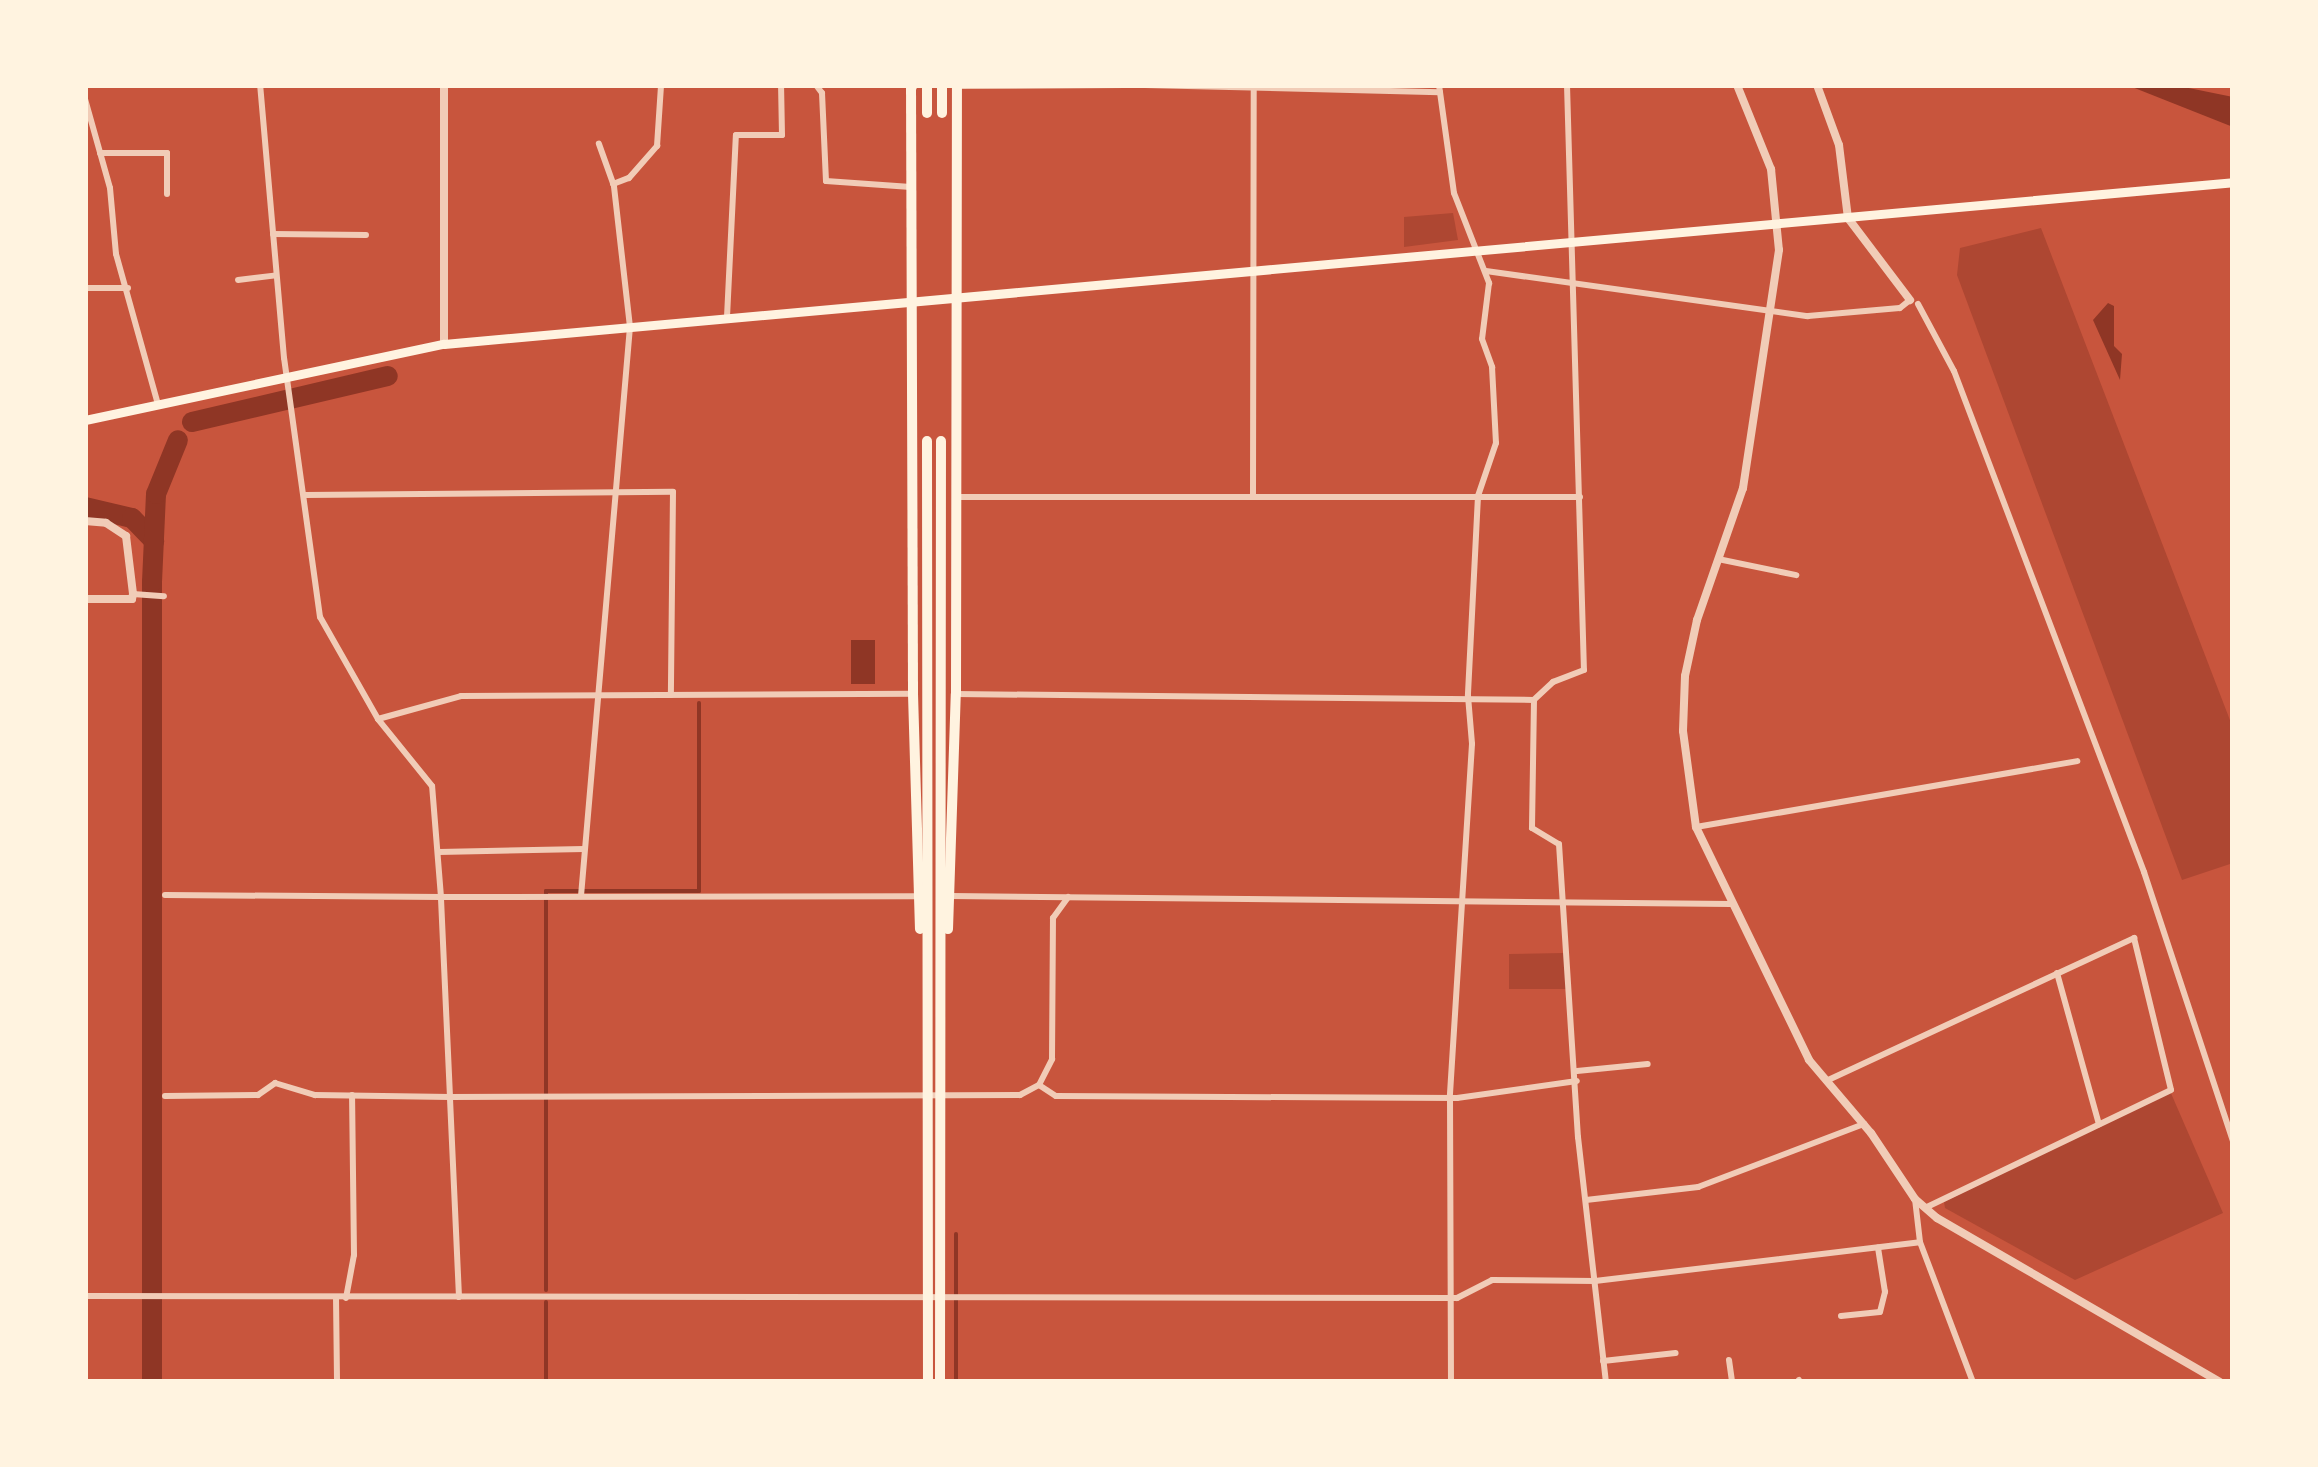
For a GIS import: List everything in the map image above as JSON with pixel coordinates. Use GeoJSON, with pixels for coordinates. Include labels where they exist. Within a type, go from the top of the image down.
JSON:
{"type":"FeatureCollection","features":[{"type":"Feature","properties":{"kind":"highway"},"geometry":{"type":"LineString","coordinates":[[911,85],[912,694],[917,896],[926,985]]}},
{"type":"Feature","properties":{"kind":"highway"},"geometry":{"type":"LineString","coordinates":[[927,85],[927,113]]}},
{"type":"Feature","properties":{"kind":"highway"},"geometry":{"type":"LineString","coordinates":[[942,85],[942,113]]}},
{"type":"Feature","properties":{"kind":"highway"},"geometry":{"type":"LineString","coordinates":[[942,984],[951,896],[956,694],[956,85]]}},
{"type":"Feature","properties":{"kind":"highway"},"geometry":{"type":"LineString","coordinates":[[927,441],[926,1097],[940,1382]]}},
{"type":"Feature","properties":{"kind":"highway"},"geometry":{"type":"LineString","coordinates":[[928,1382],[941,1097],[941,441]]}},
{"type":"Feature","properties":{"kind":"main road"},"geometry":{"type":"LineString","coordinates":[[85,420],[444,344],[955,294],[1474,252],[2233,182]]}},
{"type":"Feature","properties":{"kind":"street"},"geometry":{"type":"LineString","coordinates":[[260,85],[276,275],[320,617],[378,719],[432,786],[442,897],[460,1297]]}},
{"type":"Feature","properties":{"kind":"street"},"geometry":{"type":"LineString","coordinates":[[444,85],[444,344]]}},
{"type":"Feature","properties":{"kind":"street"},"geometry":{"type":"LineString","coordinates":[[613,184],[629,178],[657,146],[662,85]]}},
{"type":"Feature","properties":{"kind":"street"},"geometry":{"type":"LineString","coordinates":[[727,317],[736,135],[782,134],[781,85]]}},
{"type":"Feature","properties":{"kind":"street"},"geometry":{"type":"LineString","coordinates":[[816,85],[822,93],[826,181],[912,187]]}},
{"type":"Feature","properties":{"kind":"street"},"geometry":{"type":"LineString","coordinates":[[956,85],[1125,85]]}},
{"type":"Feature","properties":{"kind":"street"},"geometry":{"type":"LineString","coordinates":[[1145,85],[1440,88],[1454,193],[1474,252],[1486,270],[1482,340],[1492,367],[1496,443],[1478,496],[1468,696],[1472,744],[1450,1098],[1450,1382]]}},
{"type":"Feature","properties":{"kind":"street"},"geometry":{"type":"LineString","coordinates":[[956,694],[1468,696],[1534,700],[1554,682],[1584,670],[1567,85]]}},
{"type":"Feature","properties":{"kind":"street"},"geometry":{"type":"LineString","coordinates":[[1738,85],[1768,156],[1779,250],[1766,313],[1743,488],[1685,676],[1683,731],[1696,827],[1809,1060],[1864,1124],[1915,1199],[2220,1382]]}},
{"type":"Feature","properties":{"kind":"street"},"geometry":{"type":"LineString","coordinates":[[1817,85],[1839,144],[1848,218],[1914,302],[1954,371],[2144,872],[2233,1141]]}},
{"type":"Feature","properties":{"kind":"street"},"geometry":{"type":"LineString","coordinates":[[1253,496],[1254,88]]}},
{"type":"Feature","properties":{"kind":"street"},"geometry":{"type":"LineString","coordinates":[[85,99],[158,404]]}},
{"type":"Feature","properties":{"kind":"street"},"geometry":{"type":"LineString","coordinates":[[582,892],[630,327],[613,184],[599,144]]}},
{"type":"Feature","properties":{"kind":"street"},"geometry":{"type":"LineString","coordinates":[[100,153],[167,153],[167,194]]}},
{"type":"Feature","properties":{"kind":"street"},"geometry":{"type":"LineString","coordinates":[[272,234],[366,235]]}},
{"type":"Feature","properties":{"kind":"street"},"geometry":{"type":"LineString","coordinates":[[1486,270],[1766,313],[1865,314],[1914,302]]}},
{"type":"Feature","properties":{"kind":"street"},"geometry":{"type":"LineString","coordinates":[[238,280],[276,275]]}},
{"type":"Feature","properties":{"kind":"street"},"geometry":{"type":"LineString","coordinates":[[85,288],[128,288]]}},
{"type":"Feature","properties":{"kind":"street"},"geometry":{"type":"LineString","coordinates":[[305,495],[672,492],[671,695]]}},
{"type":"Feature","properties":{"kind":"street"},"geometry":{"type":"LineString","coordinates":[[956,497],[1580,498]]}},
{"type":"Feature","properties":{"kind":"street"},"geometry":{"type":"LineString","coordinates":[[85,521],[106,522],[126,536],[137,594]]}},
{"type":"Feature","properties":{"kind":"street"},"geometry":{"type":"LineString","coordinates":[[1718,559],[1778,575],[1796,575]]}},
{"type":"Feature","properties":{"kind":"street"},"geometry":{"type":"LineString","coordinates":[[85,599],[162,596]]}},
{"type":"Feature","properties":{"kind":"street"},"geometry":{"type":"LineString","coordinates":[[378,719],[461,696],[912,694]]}},
{"type":"Feature","properties":{"kind":"street"},"geometry":{"type":"LineString","coordinates":[[1534,700],[1532,828],[1559,844],[1586,1200],[1606,1382]]}},
{"type":"Feature","properties":{"kind":"street"},"geometry":{"type":"LineString","coordinates":[[1696,827],[2077,761]]}},
{"type":"Feature","properties":{"kind":"street"},"geometry":{"type":"LineString","coordinates":[[438,852],[584,849]]}},
{"type":"Feature","properties":{"kind":"street"},"geometry":{"type":"LineString","coordinates":[[165,895],[442,897],[582,892],[917,896]]}},
{"type":"Feature","properties":{"kind":"street"},"geometry":{"type":"LineString","coordinates":[[951,896],[1463,898],[1565,905],[1731,904]]}},
{"type":"Feature","properties":{"kind":"street"},"geometry":{"type":"LineString","coordinates":[[164,1096],[258,1095],[275,1083],[316,1095],[1012,1096],[1039,1085],[1052,1059],[1053,918],[1068,896]]}},
{"type":"Feature","properties":{"kind":"street"},"geometry":{"type":"LineString","coordinates":[[1826,1081],[2134,938],[2171,1090],[1925,1208]]}},
{"type":"Feature","properties":{"kind":"street"},"geometry":{"type":"LineString","coordinates":[[2056,973],[2099,1124]]}},
{"type":"Feature","properties":{"kind":"street"},"geometry":{"type":"LineString","coordinates":[[1577,1071],[1648,1064]]}},
{"type":"Feature","properties":{"kind":"street"},"geometry":{"type":"LineString","coordinates":[[1039,1085],[1056,1096],[1450,1098],[1577,1081]]}},
{"type":"Feature","properties":{"kind":"street"},"geometry":{"type":"LineString","coordinates":[[337,1382],[341,1298],[354,1255],[352,1095]]}},
{"type":"Feature","properties":{"kind":"street"},"geometry":{"type":"LineString","coordinates":[[1586,1200],[1698,1187],[1864,1124]]}},
{"type":"Feature","properties":{"kind":"street"},"geometry":{"type":"LineString","coordinates":[[1915,1199],[1920,1242],[1973,1382]]}},
{"type":"Feature","properties":{"kind":"street"},"geometry":{"type":"LineString","coordinates":[[85,1296],[1451,1298],[1492,1280],[1595,1281],[1920,1242]]}},
{"type":"Feature","properties":{"kind":"street"},"geometry":{"type":"LineString","coordinates":[[1840,1316],[1880,1316],[1884,1292],[1878,1248]]}},
{"type":"Feature","properties":{"kind":"street"},"geometry":{"type":"LineString","coordinates":[[1604,1361],[1671,1354],[1665,1344]]}},
{"type":"Feature","properties":{"kind":"street"},"geometry":{"type":"LineString","coordinates":[[1728,1376],[1730,1360]]}},
{"type":"Feature","properties":{"kind":"shaded area"},"geometry":{"type":"Polygon","coordinates":[[[2127,85],[2174,85],[2233,97],[2233,127],[2127,85]]]}},
{"type":"Feature","properties":{"kind":"shaded area"},"geometry":{"type":"Polygon","coordinates":[[[1453,213],[1458,240],[1404,247],[1404,217],[1453,213]]]}},
{"type":"Feature","properties":{"kind":"shaded area"},"geometry":{"type":"Polygon","coordinates":[[[2041,228],[2233,728],[2233,863],[2182,880],[1957,275],[1960,248],[2041,228]]]}},
{"type":"Feature","properties":{"kind":"shaded area"},"geometry":{"type":"Polygon","coordinates":[[[2108,303],[2114,306],[2114,346],[2122,354],[2120,380],[2093,320],[2108,303]]]}},
{"type":"Feature","properties":{"kind":"shaded area"},"geometry":{"type":"Polygon","coordinates":[[[851,640],[875,640],[875,684],[851,684],[851,640]]]}},
{"type":"Feature","properties":{"kind":"shaded area"},"geometry":{"type":"Polygon","coordinates":[[[1564,953],[1568,989],[1509,989],[1509,954],[1564,953]]]}},
{"type":"Feature","properties":{"kind":"shaded area"},"geometry":{"type":"Polygon","coordinates":[[[2170,1091],[2223,1213],[2075,1280],[1945,1208],[1944,1202],[2170,1091]]]}},
{"type":"Feature","properties":{"kind":"waterway"},"geometry":{"type":"LineString","coordinates":[[192,422],[388,376]]}},
{"type":"Feature","properties":{"kind":"waterway"},"geometry":{"type":"LineString","coordinates":[[152,1382],[152,582],[156,494],[178,440]]}},
{"type":"Feature","properties":{"kind":"waterway"},"geometry":{"type":"LineString","coordinates":[[85,507],[132,518],[154,541]]}},
{"type":"Feature","properties":{"kind":"waterway"},"geometry":{"type":"LineString","coordinates":[[546,1290],[546,891],[699,891],[699,703]]}},
{"type":"Feature","properties":{"kind":"waterway"},"geometry":{"type":"LineString","coordinates":[[956,1234],[956,1382]]}},
{"type":"Feature","properties":{"kind":"waterway"},"geometry":{"type":"LineString","coordinates":[[546,1302],[546,1382]]}}]}
